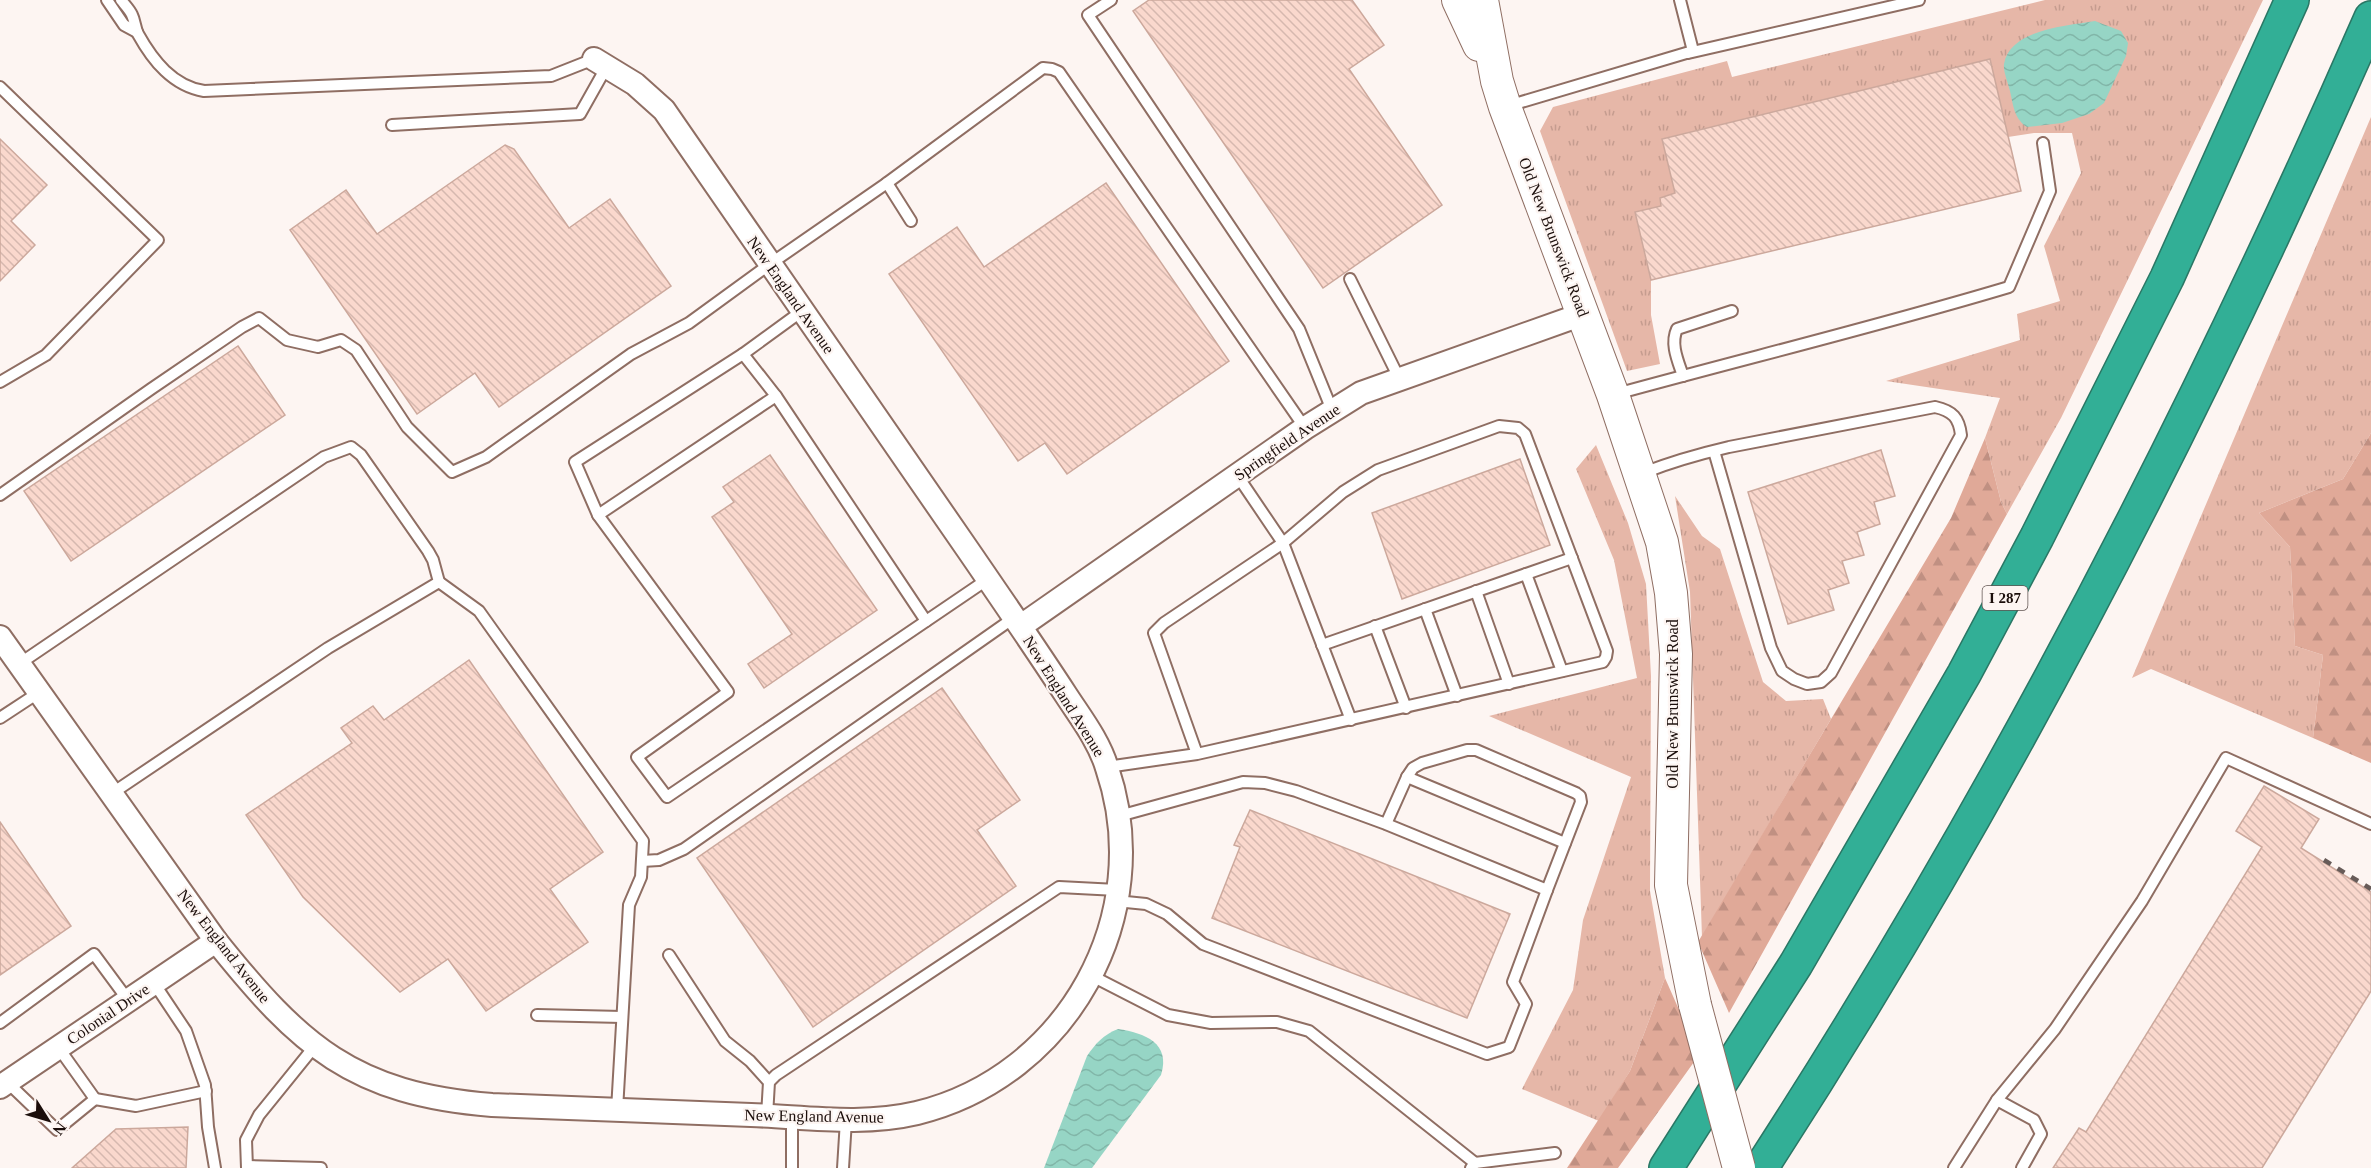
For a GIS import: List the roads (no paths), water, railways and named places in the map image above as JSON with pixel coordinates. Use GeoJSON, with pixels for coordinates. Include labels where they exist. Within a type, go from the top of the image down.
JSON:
{"type":"FeatureCollection","features":[{"type":"Feature","properties":{"kind":"highway","name":"I 287"},"geometry":{"type":"LineString","coordinates":[[1666,1168],[1796,964],[1970,663],[2042,527],[2162,288],[2292,0]]}},
{"type":"Feature","properties":{"kind":"highway"},"geometry":{"type":"LineString","coordinates":[[1761,1168],[1904,937],[2098,592],[2228,333],[2371,18]]}},
{"type":"Feature","properties":{"kind":"main road","name":"Old New Brunswick Road"},"geometry":{"type":"LineString","coordinates":[[1458,0],[1501,94],[1613,395],[1662,542],[1671,593],[1676,654],[1671,885],[1695,1005],[1739,1168]]}},
{"type":"Feature","properties":{"kind":"main road","name":"Old New Brunswick Road"},"geometry":{"type":"LineString","coordinates":[[1482,0],[1501,94]]}},
{"type":"Feature","properties":{"kind":"street","name":"New England Avenue"},"geometry":{"type":"LineString","coordinates":[[2,642],[216,941],[258,992],[314,1047],[345,1067],[378,1082],[432,1098],[492,1105],[846,1120],[893,1118],[938,1107],[999,1077],[1018,1065],[1045,1041],[1071,1010],[1092,976],[1110,932],[1117,896],[1121,843],[1119,816],[1107,767],[1095,741],[1018,622],[664,110],[635,84],[600,63]]}},
{"type":"Feature","properties":{"kind":"street","name":"Springfield Avenue"},"geometry":{"type":"LineString","coordinates":[[1018,622],[1305,428],[1361,393],[1583,314]]}},
{"type":"Feature","properties":{"kind":"street","name":"Colonial Drive"},"geometry":{"type":"LineString","coordinates":[[4,1084],[216,941]]}},
{"type":"Feature","properties":{"kind":"lane"},"geometry":{"type":"LineString","coordinates":[[107,0],[124,25],[137,32]]}},
{"type":"Feature","properties":{"kind":"lane"},"geometry":{"type":"LineString","coordinates":[[121,0],[133,16],[137,32],[163,70],[176,82],[189,89],[204,91],[550,76],[600,63]]}},
{"type":"Feature","properties":{"kind":"lane"},"geometry":{"type":"LineString","coordinates":[[1111,0],[1088,15],[1299,329],[1332,410]]}},
{"type":"Feature","properties":{"kind":"lane"},"geometry":{"type":"LineString","coordinates":[[1680,0],[1693,51],[1682,54]]}},
{"type":"Feature","properties":{"kind":"lane"},"geometry":{"type":"LineString","coordinates":[[1501,94],[1682,54],[1882,4],[1919,0]]}},
{"type":"Feature","properties":{"kind":"lane"},"geometry":{"type":"LineString","coordinates":[[392,125],[580,114],[600,63]]}},
{"type":"Feature","properties":{"kind":"lane"},"geometry":{"type":"LineString","coordinates":[[0,495],[161,382],[259,318],[287,340],[318,346],[341,340],[356,350],[407,427],[452,471],[486,458],[631,354],[689,323],[1043,68],[1059,72],[1305,428]]}},
{"type":"Feature","properties":{"kind":"lane"},"geometry":{"type":"LineString","coordinates":[[0,87],[158,240],[46,355],[0,382]]}},
{"type":"Feature","properties":{"kind":"lane"},"geometry":{"type":"LineString","coordinates":[[1613,395],[1823,338],[1895,321],[2009,287],[2050,191],[2043,143]]}},
{"type":"Feature","properties":{"kind":"lane"},"geometry":{"type":"LineString","coordinates":[[886,183],[911,221]]}},
{"type":"Feature","properties":{"kind":"lane"},"geometry":{"type":"LineString","coordinates":[[1350,279],[1399,378]]}},
{"type":"Feature","properties":{"kind":"lane"},"geometry":{"type":"LineString","coordinates":[[801,311],[743,354],[576,462],[598,515],[729,692],[638,757],[667,797],[988,579]]}},
{"type":"Feature","properties":{"kind":"lane"},"geometry":{"type":"LineString","coordinates":[[1683,376],[1674,346],[1677,329],[1732,311]]}},
{"type":"Feature","properties":{"kind":"lane"},"geometry":{"type":"LineString","coordinates":[[743,354],[776,396],[926,621]]}},
{"type":"Feature","properties":{"kind":"lane"},"geometry":{"type":"LineString","coordinates":[[598,515],[776,396]]}},
{"type":"Feature","properties":{"kind":"lane"},"geometry":{"type":"LineString","coordinates":[[1640,474],[1676,460],[1714,451],[1935,407],[1953,413],[1960,423],[1961,435],[1831,673],[1821,682],[1807,684],[1782,671],[1771,648],[1714,451]]}},
{"type":"Feature","properties":{"kind":"lane"},"geometry":{"type":"LineString","coordinates":[[1107,767],[1197,754],[1603,662],[1607,651],[1526,434],[1518,428],[1499,426],[1378,470],[1343,492],[1283,543],[1164,623],[1154,633],[1197,754]]}},
{"type":"Feature","properties":{"kind":"lane"},"geometry":{"type":"LineString","coordinates":[[19,664],[324,457],[351,447],[361,455],[434,560],[439,582],[479,611],[643,841],[641,877],[629,905],[617,1110]]}},
{"type":"Feature","properties":{"kind":"lane"},"geometry":{"type":"LineString","coordinates":[[1238,475],[1283,543],[1351,720]]}},
{"type":"Feature","properties":{"kind":"lane"},"geometry":{"type":"LineString","coordinates":[[1322,645],[1572,558]]}},
{"type":"Feature","properties":{"kind":"lane"},"geometry":{"type":"LineString","coordinates":[[1526,574],[1562,671]]}},
{"type":"Feature","properties":{"kind":"lane"},"geometry":{"type":"LineString","coordinates":[[110,794],[328,648],[439,582]]}},
{"type":"Feature","properties":{"kind":"lane"},"geometry":{"type":"LineString","coordinates":[[1476,591],[1509,684]]}},
{"type":"Feature","properties":{"kind":"lane"},"geometry":{"type":"LineString","coordinates":[[1425,609],[1457,696]]}},
{"type":"Feature","properties":{"kind":"lane"},"geometry":{"type":"LineString","coordinates":[[642,861],[659,860],[684,849],[1018,622]]}},
{"type":"Feature","properties":{"kind":"lane"},"geometry":{"type":"LineString","coordinates":[[1375,626],[1406,708]]}},
{"type":"Feature","properties":{"kind":"lane"},"geometry":{"type":"LineString","coordinates":[[0,718],[38,693]]}},
{"type":"Feature","properties":{"kind":"lane"},"geometry":{"type":"LineString","coordinates":[[767,1116],[769,1082],[776,1075],[1059,888],[1117,896],[1146,904],[1167,914],[1203,944],[1487,1054],[1509,1047],[1526,1004],[1513,982],[1581,802],[1580,796],[1476,750],[1467,750],[1422,763],[1413,768],[1386,824]]}},
{"type":"Feature","properties":{"kind":"lane"},"geometry":{"type":"LineString","coordinates":[[1954,1168],[1997,1100],[2055,1029],[2142,901],[2226,758],[2371,824]]}},
{"type":"Feature","properties":{"kind":"lane"},"geometry":{"type":"LineString","coordinates":[[1407,777],[1565,843]]}},
{"type":"Feature","properties":{"kind":"lane"},"geometry":{"type":"LineString","coordinates":[[1119,816],[1243,782],[1265,783],[1296,791],[1386,824],[1547,890]]}},
{"type":"Feature","properties":{"kind":"lane"},"geometry":{"type":"LineString","coordinates":[[0,1023],[94,954],[128,1000]]}},
{"type":"Feature","properties":{"kind":"lane"},"geometry":{"type":"LineString","coordinates":[[669,955],[725,1041],[750,1061],[769,1082]]}},
{"type":"Feature","properties":{"kind":"lane"},"geometry":{"type":"LineString","coordinates":[[1092,976],[1168,1015],[1211,1023],[1277,1022],[1309,1031],[1473,1166],[1555,1153]]}},
{"type":"Feature","properties":{"kind":"lane"},"geometry":{"type":"LineString","coordinates":[[154,983],[186,1031],[206,1091],[208,1127],[215,1168]]}},
{"type":"Feature","properties":{"kind":"lane"},"geometry":{"type":"LineString","coordinates":[[537,1015],[622,1017]]}},
{"type":"Feature","properties":{"kind":"lane"},"geometry":{"type":"LineString","coordinates":[[58,1047],[95,1099],[136,1106],[206,1091]]}},
{"type":"Feature","properties":{"kind":"lane"},"geometry":{"type":"LineString","coordinates":[[314,1047],[259,1115],[246,1140],[247,1167],[321,1168]]}},
{"type":"Feature","properties":{"kind":"lane"},"geometry":{"type":"LineString","coordinates":[[4,1084],[57,1130],[95,1099]]}},
{"type":"Feature","properties":{"kind":"lane"},"geometry":{"type":"LineString","coordinates":[[1997,1100],[2034,1120],[2041,1134],[2022,1168]]}},
{"type":"Feature","properties":{"kind":"lane"},"geometry":{"type":"LineString","coordinates":[[792,1118],[792,1168]]}},
{"type":"Feature","properties":{"kind":"lane"},"geometry":{"type":"LineString","coordinates":[[845,1164],[846,1120]]}},
{"type":"Feature","properties":{"kind":"water"},"geometry":{"type":"Polygon","coordinates":[[[2095,21],[2121,31],[2128,43],[2126,56],[2104,103],[2089,114],[2062,123],[2027,127],[2019,120],[2015,111],[2005,74],[2004,64],[2008,52],[2028,36],[2041,31],[2095,21]]]}},
{"type":"Feature","properties":{"kind":"water"},"geometry":{"type":"Polygon","coordinates":[[[1118,1029],[1138,1033],[1159,1047],[1163,1064],[1161,1075],[1092,1168],[1044,1168],[1087,1056],[1100,1040],[1118,1029]]]}},
{"type":"Feature","properties":{"kind":"railway"},"geometry":{"type":"LineString","coordinates":[[2324,860],[2371,889]]}}]}
